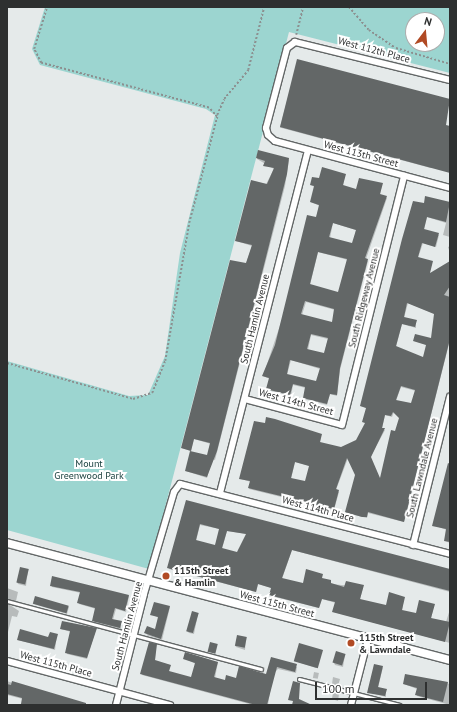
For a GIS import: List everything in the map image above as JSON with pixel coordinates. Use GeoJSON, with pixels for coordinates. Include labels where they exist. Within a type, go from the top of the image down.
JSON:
{"type":"FeatureCollection","features":[{"type":"Feature","properties":{"kind":"street","name":"West 112th Place"},"geometry":{"type":"LineString","coordinates":[[268,135],[266,128],[287,48],[292,43],[302,42],[450,80]]}},
{"type":"Feature","properties":{"kind":"street","name":"West 113th Street"},"geometry":{"type":"LineString","coordinates":[[268,135],[308,150],[450,188]]}},
{"type":"Feature","properties":{"kind":"street","name":"South Hamlin Avenue"},"geometry":{"type":"LineString","coordinates":[[220,493],[308,150]]}},
{"type":"Feature","properties":{"kind":"street","name":"South Ridgeway Avenue"},"geometry":{"type":"LineString","coordinates":[[342,425],[404,176]]}},
{"type":"Feature","properties":{"kind":"street","name":"South Lawndale Avenue"},"geometry":{"type":"LineString","coordinates":[[413,545],[450,397]]}},
{"type":"Feature","properties":{"kind":"street","name":"West 114th Street"},"geometry":{"type":"LineString","coordinates":[[245,399],[342,425]]}},
{"type":"Feature","properties":{"kind":"street","name":"South Hamlin Avenue"},"geometry":{"type":"LineString","coordinates":[[116,705],[174,492],[180,484]]}},
{"type":"Feature","properties":{"kind":"street","name":"West 114th Place"},"geometry":{"type":"LineString","coordinates":[[180,484],[220,493],[450,554]]}},
{"type":"Feature","properties":{"kind":"street","name":"West 115th Street"},"geometry":{"type":"LineString","coordinates":[[7,543],[450,660]]}},
{"type":"Feature","properties":{"kind":"street"},"geometry":{"type":"LineString","coordinates":[[351,705],[368,639]]}},
{"type":"Feature","properties":{"kind":"street","name":"West 115th Place"},"geometry":{"type":"LineString","coordinates":[[7,661],[170,705]]}},
{"type":"Feature","properties":{"kind":"lane"},"geometry":{"type":"LineString","coordinates":[[7,602],[261,669]]}},
{"type":"Feature","properties":{"kind":"lane"},"geometry":{"type":"LineString","coordinates":[[299,679],[400,705]]}},
{"type":"Feature","properties":{"kind":"path"},"geometry":{"type":"LineString","coordinates":[[46,7],[34,49],[41,63],[209,108],[217,116]]}},
{"type":"Feature","properties":{"kind":"path"},"geometry":{"type":"LineString","coordinates":[[7,363],[133,399],[152,393],[165,361],[186,236],[217,116],[224,99],[248,70],[264,7]]}},
{"type":"Feature","properties":{"kind":"path"},"geometry":{"type":"LineString","coordinates":[[296,34],[303,7]]}},
{"type":"Feature","properties":{"kind":"path"},"geometry":{"type":"LineString","coordinates":[[349,7],[369,30],[396,48],[450,64]]}},
{"type":"Feature","properties":{"kind":"green space","name":"Mount Greenwood Park"},"geometry":{"type":"Polygon","coordinates":[[[45,7],[450,7],[450,73],[289,32],[149,569],[7,530],[7,361],[129,396],[148,395],[165,356],[180,253],[215,115],[206,109],[40,65],[32,49],[45,7]]]}},
{"type":"Feature","properties":{"kind":"building"},"geometry":{"type":"Polygon","coordinates":[[[297,59],[450,99],[446,125],[450,126],[450,173],[280,127],[297,59]]]}},
{"type":"Feature","properties":{"kind":"building"},"geometry":{"type":"Polygon","coordinates":[[[258,150],[289,158],[287,174],[217,451],[207,477],[185,471],[190,451],[207,455],[210,443],[194,439],[191,451],[181,448],[230,260],[246,263],[252,245],[235,241],[251,180],[267,184],[274,168],[263,166],[265,161],[256,158],[258,150]]]}},
{"type":"Feature","properties":{"kind":"building"},"geometry":{"type":"Polygon","coordinates":[[[322,167],[346,174],[343,185],[356,189],[359,178],[383,183],[380,194],[387,196],[365,258],[368,259],[340,368],[337,395],[330,394],[327,404],[303,398],[305,387],[293,384],[290,395],[266,389],[269,378],[262,376],[275,345],[307,215],[316,217],[319,205],[310,202],[314,186],[310,185],[312,177],[319,178],[322,167]],[[333,223],[329,237],[352,243],[356,230],[333,223]],[[318,252],[310,284],[338,292],[347,259],[318,252]],[[305,301],[301,314],[332,322],[334,309],[305,301]],[[311,334],[307,349],[324,353],[328,338],[311,334]],[[290,360],[287,374],[316,381],[320,368],[290,360]]]}},
{"type":"Feature","properties":{"kind":"building"},"geometry":{"type":"Polygon","coordinates":[[[425,196],[450,202],[446,222],[427,217],[424,229],[439,233],[435,247],[422,243],[418,257],[433,261],[430,273],[450,261],[450,286],[444,295],[450,297],[450,339],[404,522],[368,512],[367,517],[362,517],[345,512],[355,475],[347,458],[336,489],[339,490],[334,509],[248,488],[250,481],[239,479],[254,421],[265,423],[266,417],[275,419],[322,434],[320,442],[341,447],[356,440],[365,423],[362,422],[366,408],[360,406],[402,239],[413,201],[424,203],[425,196]],[[407,303],[404,317],[417,320],[415,327],[402,324],[396,346],[423,357],[426,345],[413,341],[415,334],[431,338],[434,314],[407,303]],[[401,386],[396,400],[411,403],[415,390],[401,386]],[[393,412],[391,416],[385,415],[382,428],[385,428],[371,457],[380,478],[391,430],[395,431],[399,418],[393,412]],[[295,462],[291,478],[305,481],[309,466],[295,462]]]}},
{"type":"Feature","properties":{"kind":"building"},"geometry":{"type":"Polygon","coordinates":[[[448,463],[450,464],[450,542],[444,541],[446,529],[432,526],[448,463]]]}},
{"type":"Feature","properties":{"kind":"building"},"geometry":{"type":"Polygon","coordinates":[[[186,500],[450,569],[450,591],[292,550],[282,578],[303,583],[306,569],[323,574],[322,578],[331,580],[331,583],[344,587],[346,581],[364,585],[360,599],[386,605],[389,592],[405,597],[402,610],[416,613],[419,600],[435,604],[431,618],[450,622],[445,642],[332,612],[335,602],[322,599],[319,608],[269,595],[271,588],[258,584],[256,592],[167,568],[186,500]],[[200,524],[196,540],[215,545],[219,529],[200,524]],[[227,531],[222,548],[237,552],[246,534],[227,531]]]}},
{"type":"Feature","properties":{"kind":"building"},"geometry":{"type":"Polygon","coordinates":[[[20,567],[29,569],[25,585],[16,583],[20,567]]]}},
{"type":"Feature","properties":{"kind":"building"},"geometry":{"type":"Polygon","coordinates":[[[52,576],[129,595],[125,611],[115,608],[112,619],[122,621],[120,628],[92,621],[95,608],[77,603],[80,592],[50,586],[52,576]]]}},
{"type":"Feature","properties":{"kind":"building"},"geometry":{"type":"Polygon","coordinates":[[[35,596],[69,606],[66,613],[33,604],[35,596]]]}},
{"type":"Feature","properties":{"kind":"building"},"geometry":{"type":"Polygon","coordinates":[[[154,602],[170,606],[161,639],[144,633],[147,626],[155,629],[158,617],[150,615],[154,602]]]}},
{"type":"Feature","properties":{"kind":"building"},"geometry":{"type":"Polygon","coordinates":[[[192,611],[199,613],[193,633],[186,631],[192,611]]]}},
{"type":"Feature","properties":{"kind":"building"},"geometry":{"type":"Polygon","coordinates":[[[62,621],[97,628],[87,658],[65,653],[70,631],[60,629],[62,621]]]}},
{"type":"Feature","properties":{"kind":"building"},"geometry":{"type":"Polygon","coordinates":[[[20,629],[48,637],[50,632],[58,634],[54,649],[17,640],[20,629]]]}},
{"type":"Feature","properties":{"kind":"building"},"geometry":{"type":"Polygon","coordinates":[[[237,635],[247,637],[245,648],[235,646],[237,635]]]}},
{"type":"Feature","properties":{"kind":"building"},"geometry":{"type":"Polygon","coordinates":[[[149,642],[157,644],[155,660],[171,665],[169,671],[191,677],[195,663],[183,659],[185,652],[218,662],[214,677],[225,680],[226,675],[236,678],[239,666],[266,674],[271,657],[297,664],[295,672],[277,667],[267,705],[256,705],[140,674],[149,642]]]}},
{"type":"Feature","properties":{"kind":"building"},"geometry":{"type":"Polygon","coordinates":[[[210,642],[218,644],[215,654],[208,652],[210,642]]]}},
{"type":"Feature","properties":{"kind":"building"},"geometry":{"type":"Polygon","coordinates":[[[299,643],[323,650],[318,668],[294,661],[299,643]]]}},
{"type":"Feature","properties":{"kind":"building"},"geometry":{"type":"Polygon","coordinates":[[[336,651],[346,654],[342,665],[332,662],[336,651]]]}},
{"type":"Feature","properties":{"kind":"building"},"geometry":{"type":"Polygon","coordinates":[[[374,664],[383,666],[378,687],[387,689],[385,696],[367,693],[374,664]]]}},
{"type":"Feature","properties":{"kind":"building"},"geometry":{"type":"Polygon","coordinates":[[[405,674],[448,682],[443,702],[415,695],[417,688],[403,684],[405,674]]]}},
{"type":"Feature","properties":{"kind":"building"},"geometry":{"type":"Polygon","coordinates":[[[12,681],[86,703],[86,705],[21,704],[22,698],[7,694],[7,684],[11,685],[12,681]]]}},
{"type":"Feature","properties":{"kind":"building"},"geometry":{"type":"Polygon","coordinates":[[[293,681],[300,683],[299,699],[312,705],[292,705],[293,701],[288,700],[293,681]]]}},
{"type":"Feature","properties":{"kind":"place","name":"115th Street & Hamlin"},"geometry":{"type":"Point","coordinates":[166,576]}},
{"type":"Feature","properties":{"kind":"place","name":"115th Street & Lawndale"},"geometry":{"type":"Point","coordinates":[351,643]}}]}
